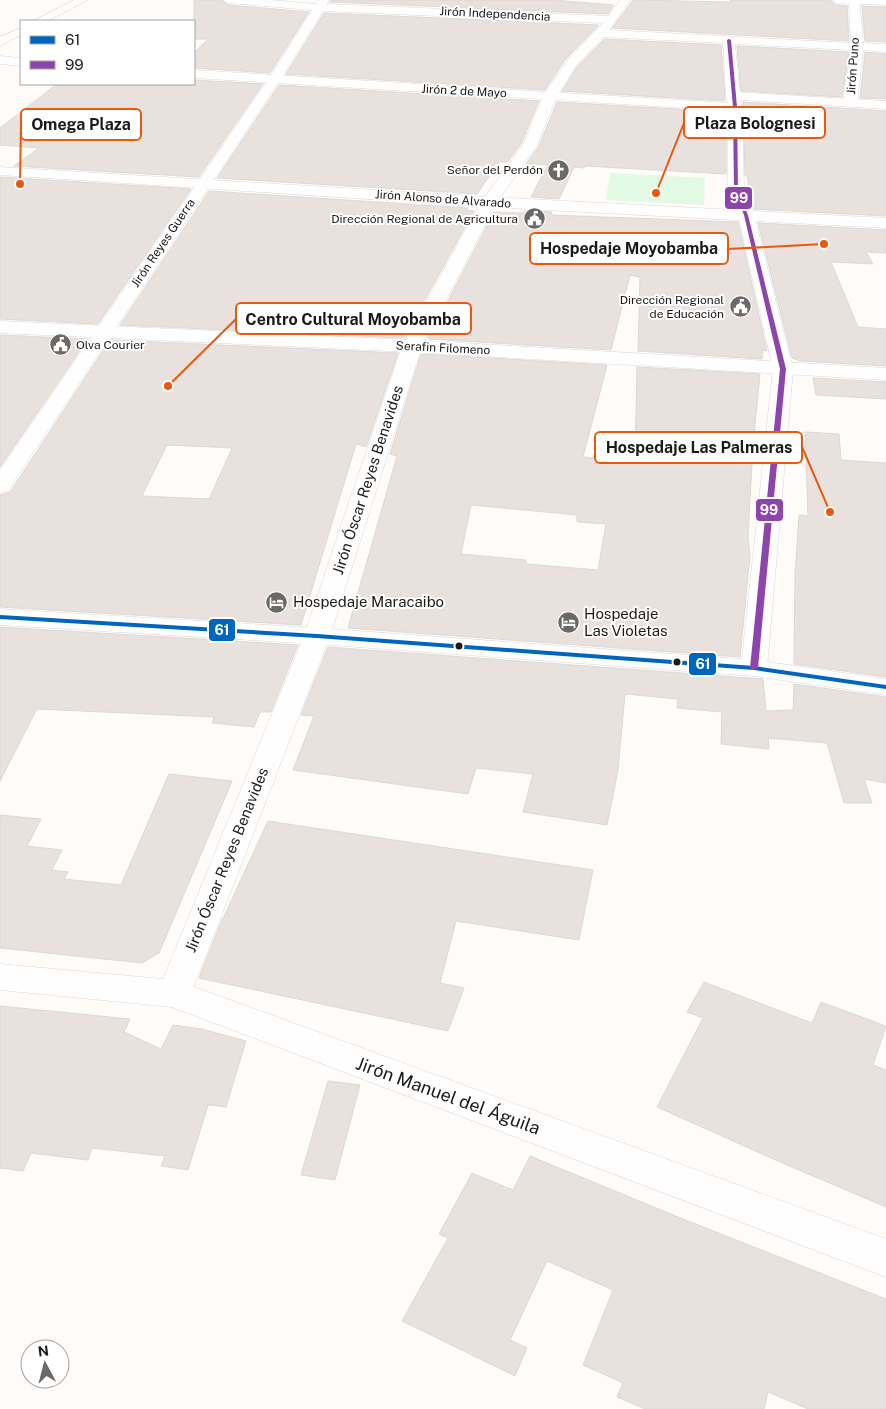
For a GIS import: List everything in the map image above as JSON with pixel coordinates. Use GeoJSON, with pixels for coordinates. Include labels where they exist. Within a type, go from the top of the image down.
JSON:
{"type":"FeatureCollection","features":[{"type":"Feature","properties":{"kind":"street"},"geometry":{"type":"LineString","coordinates":[[41,20],[82,0]]}},
{"type":"Feature","properties":{"kind":"street","name":"Jirón Independencia"},"geometry":{"type":"LineString","coordinates":[[228,0],[321,3],[481,13],[506,7],[605,27],[729,40],[886,48]]}},
{"type":"Feature","properties":{"kind":"street","name":"Jirón Óscar Reyes Benavides"},"geometry":{"type":"LineString","coordinates":[[174,994],[317,636],[412,346],[488,202],[530,145],[550,96],[571,64],[605,27],[625,0]]}},
{"type":"Feature","properties":{"kind":"street"},"geometry":{"type":"LineString","coordinates":[[837,0],[886,2]]}},
{"type":"Feature","properties":{"kind":"street","name":"Jirón Puno"},"geometry":{"type":"LineString","coordinates":[[850,103],[856,47],[854,0]]}},
{"type":"Feature","properties":{"kind":"street","name":"Jirón Reyes Guerra"},"geometry":{"type":"LineString","coordinates":[[0,486],[274,80],[321,3]]}},
{"type":"Feature","properties":{"kind":"street"},"geometry":{"type":"LineString","coordinates":[[0,42],[20,32]]}},
{"type":"Feature","properties":{"kind":"street"},"geometry":{"type":"LineString","coordinates":[[729,40],[734,102],[736,192],[746,215],[783,369],[754,668]]}},
{"type":"Feature","properties":{"kind":"street"},"geometry":{"type":"LineString","coordinates":[[0,60],[20,62]]}},
{"type":"Feature","properties":{"kind":"street","name":"Jirón 2 de Mayo"},"geometry":{"type":"LineString","coordinates":[[195,74],[550,96],[886,105]]}},
{"type":"Feature","properties":{"kind":"street","name":"Jirón Alonso de Alvarado"},"geometry":{"type":"LineString","coordinates":[[0,171],[488,202],[886,223]]}},
{"type":"Feature","properties":{"kind":"street","name":"Serafin Filomeno"},"geometry":{"type":"LineString","coordinates":[[0,327],[412,346],[886,374]]}},
{"type":"Feature","properties":{"kind":"street"},"geometry":{"type":"LineString","coordinates":[[0,617],[317,636],[754,668],[886,687]]}},
{"type":"Feature","properties":{"kind":"street","name":"Jirón Manuel del Águila"},"geometry":{"type":"LineString","coordinates":[[0,977],[174,994],[886,1258]]}},
{"type":"Feature","properties":{"kind":"path"},"geometry":{"type":"LineString","coordinates":[[289,54],[386,58],[366,86]]}},
{"type":"Feature","properties":{"kind":"green space"},"geometry":{"type":"Polygon","coordinates":[[[610,173],[705,178],[704,205],[606,200],[610,173]]]}},
{"type":"Feature","properties":{"kind":"building"},"geometry":{"type":"Polygon","coordinates":[[[194,0],[221,0],[228,5],[309,12],[270,73],[195,68],[195,52],[208,39],[195,39],[194,0]]]}},
{"type":"Feature","properties":{"kind":"building"},"geometry":{"type":"Polygon","coordinates":[[[331,0],[553,0],[614,5],[608,14],[330,2],[331,0]]]}},
{"type":"Feature","properties":{"kind":"building"},"geometry":{"type":"Polygon","coordinates":[[[633,0],[730,2],[730,0],[830,0],[836,5],[847,6],[849,41],[612,28],[633,0]]]}},
{"type":"Feature","properties":{"kind":"building"},"geometry":{"type":"Polygon","coordinates":[[[862,6],[886,7],[886,42],[865,41],[862,6]]]}},
{"type":"Feature","properties":{"kind":"building"},"geometry":{"type":"Polygon","coordinates":[[[324,13],[599,25],[565,60],[545,90],[286,74],[324,13]]]}},
{"type":"Feature","properties":{"kind":"building"},"geometry":{"type":"Polygon","coordinates":[[[604,39],[721,45],[725,101],[562,91],[577,67],[604,39]]]}},
{"type":"Feature","properties":{"kind":"building"},"geometry":{"type":"Polygon","coordinates":[[[737,46],[849,52],[842,97],[741,91],[737,46]]]}},
{"type":"Feature","properties":{"kind":"building"},"geometry":{"type":"Polygon","coordinates":[[[865,52],[886,54],[886,99],[860,98],[865,52]]]}},
{"type":"Feature","properties":{"kind":"building"},"geometry":{"type":"Polygon","coordinates":[[[195,80],[263,84],[199,177],[14,166],[39,148],[0,145],[0,128],[56,85],[195,85],[195,80]]]}},
{"type":"Feature","properties":{"kind":"building"},"geometry":{"type":"Polygon","coordinates":[[[279,85],[539,101],[521,144],[508,162],[499,162],[477,194],[217,178],[279,85]]]}},
{"type":"Feature","properties":{"kind":"building"},"geometry":{"type":"Polygon","coordinates":[[[557,102],[726,112],[726,174],[585,166],[584,168],[574,167],[559,199],[531,197],[548,165],[526,164],[539,146],[557,102]]]}},
{"type":"Feature","properties":{"kind":"building"},"geometry":{"type":"Polygon","coordinates":[[[743,102],[886,111],[886,216],[753,209],[747,176],[745,176],[743,102]]]}},
{"type":"Feature","properties":{"kind":"building"},"geometry":{"type":"Polygon","coordinates":[[[0,177],[191,189],[98,324],[0,319],[0,177]]]}},
{"type":"Feature","properties":{"kind":"building"},"geometry":{"type":"Polygon","coordinates":[[[209,191],[468,208],[466,210],[474,211],[404,338],[120,325],[209,191]]]}},
{"type":"Feature","properties":{"kind":"building"},"geometry":{"type":"Polygon","coordinates":[[[525,211],[552,212],[551,215],[738,222],[767,351],[763,350],[762,359],[638,351],[640,277],[630,275],[611,350],[428,339],[494,212],[523,213],[525,211]]]}},
{"type":"Feature","properties":{"kind":"building"},"geometry":{"type":"Polygon","coordinates":[[[758,223],[886,230],[886,253],[866,252],[873,264],[831,262],[858,327],[886,329],[886,366],[801,361],[792,358],[758,223]]]}},
{"type":"Feature","properties":{"kind":"building"},"geometry":{"type":"Polygon","coordinates":[[[0,335],[88,339],[0,467],[0,335]]]}},
{"type":"Feature","properties":{"kind":"building"},"geometry":{"type":"Polygon","coordinates":[[[110,340],[398,353],[366,447],[356,444],[301,625],[0,607],[0,495],[10,492],[110,340]],[[167,445],[142,496],[209,499],[232,448],[167,445]]]}},
{"type":"Feature","properties":{"kind":"building"},"geometry":{"type":"Polygon","coordinates":[[[421,354],[607,365],[583,457],[635,462],[637,367],[760,374],[753,445],[748,537],[750,555],[740,657],[348,628],[397,456],[390,454],[421,354]],[[471,505],[461,554],[526,560],[526,564],[598,570],[606,524],[577,522],[577,515],[471,505]]]}},
{"type":"Feature","properties":{"kind":"building"},"geometry":{"type":"Polygon","coordinates":[[[813,378],[886,382],[886,399],[816,395],[813,378]]]}},
{"type":"Feature","properties":{"kind":"building"},"geometry":{"type":"Polygon","coordinates":[[[805,432],[839,434],[841,460],[886,463],[886,677],[794,664],[795,575],[799,515],[808,516],[805,432]]]}},
{"type":"Feature","properties":{"kind":"building"},"geometry":{"type":"Polygon","coordinates":[[[0,627],[298,645],[271,712],[260,712],[254,727],[212,723],[214,717],[37,709],[0,781],[0,627]]]}},
{"type":"Feature","properties":{"kind":"building"},"geometry":{"type":"Polygon","coordinates":[[[328,647],[763,679],[766,711],[793,710],[794,684],[886,697],[886,783],[864,779],[872,803],[844,803],[827,743],[768,738],[769,749],[721,744],[722,712],[677,708],[678,699],[625,694],[618,770],[607,825],[523,812],[533,774],[476,768],[468,794],[293,770],[314,716],[301,715],[328,647]]]}},
{"type":"Feature","properties":{"kind":"building"},"geometry":{"type":"Polygon","coordinates":[[[169,774],[232,781],[159,953],[142,963],[0,948],[0,815],[41,819],[27,846],[62,850],[52,870],[68,872],[64,879],[121,885],[169,774]]]}},
{"type":"Feature","properties":{"kind":"building"},"geometry":{"type":"Polygon","coordinates":[[[268,821],[593,870],[579,940],[456,921],[440,983],[464,988],[448,1031],[199,978],[219,927],[268,821]]]}},
{"type":"Feature","properties":{"kind":"building"},"geometry":{"type":"Polygon","coordinates":[[[704,982],[812,1023],[821,1002],[886,1026],[873,1065],[886,1070],[886,1207],[657,1107],[703,1018],[687,1012],[704,982]]]}},
{"type":"Feature","properties":{"kind":"building"},"geometry":{"type":"Polygon","coordinates":[[[0,1006],[130,1019],[124,1032],[161,1049],[173,1025],[202,1029],[246,1041],[226,1107],[208,1105],[188,1170],[161,1166],[165,1156],[92,1148],[88,1160],[31,1153],[23,1171],[0,1168],[0,1006]]]}},
{"type":"Feature","properties":{"kind":"building"},"geometry":{"type":"Polygon","coordinates":[[[328,1081],[360,1085],[335,1180],[301,1175],[328,1081]]]}},
{"type":"Feature","properties":{"kind":"building"},"geometry":{"type":"Polygon","coordinates":[[[530,1156],[886,1299],[886,1409],[808,1409],[768,1392],[764,1409],[645,1409],[617,1397],[623,1383],[583,1365],[613,1290],[547,1261],[510,1340],[527,1348],[515,1376],[402,1321],[448,1238],[439,1234],[472,1173],[513,1190],[530,1156]]]}},
{"type":"Feature","properties":{"kind":"transit line","name":"99"},"geometry":{"type":"LineString","coordinates":[[729,40],[735,107],[736,192],[746,215],[783,369],[754,668]]}},
{"type":"Feature","properties":{"kind":"transit line","name":"61"},"geometry":{"type":"LineString","coordinates":[[0,617],[317,636],[754,668],[886,687]]}},
{"type":"Feature","properties":{"kind":"place","name":"Señor del Perdón"},"geometry":{"type":"Point","coordinates":[559,170]}},
{"type":"Feature","properties":{"kind":"place","name":"Omega Plaza"},"geometry":{"type":"Point","coordinates":[20,184]}},
{"type":"Feature","properties":{"kind":"place","name":"Plaza Bolognesi"},"geometry":{"type":"Point","coordinates":[656,193]}},
{"type":"Feature","properties":{"kind":"place","name":"Dirección Regional de Agricultura"},"geometry":{"type":"Point","coordinates":[534,219]}},
{"type":"Feature","properties":{"kind":"place","name":"Hospedaje Moyobamba"},"geometry":{"type":"Point","coordinates":[824,244]}},
{"type":"Feature","properties":{"kind":"place","name":"Dirección Regional de Educación"},"geometry":{"type":"Point","coordinates":[740,307]}},
{"type":"Feature","properties":{"kind":"place","name":"Olva Courier"},"geometry":{"type":"Point","coordinates":[60,345]}},
{"type":"Feature","properties":{"kind":"place","name":"Centro Cultural Moyobamba"},"geometry":{"type":"Point","coordinates":[168,386]}},
{"type":"Feature","properties":{"kind":"place","name":"Hospedaje Las Palmeras"},"geometry":{"type":"Point","coordinates":[830,512]}},
{"type":"Feature","properties":{"kind":"place","name":"Hospedaje Maracaibo"},"geometry":{"type":"Point","coordinates":[277,602]}},
{"type":"Feature","properties":{"kind":"place","name":"Hospedaje Las Violetas"},"geometry":{"type":"Point","coordinates":[568,623]}}]}
